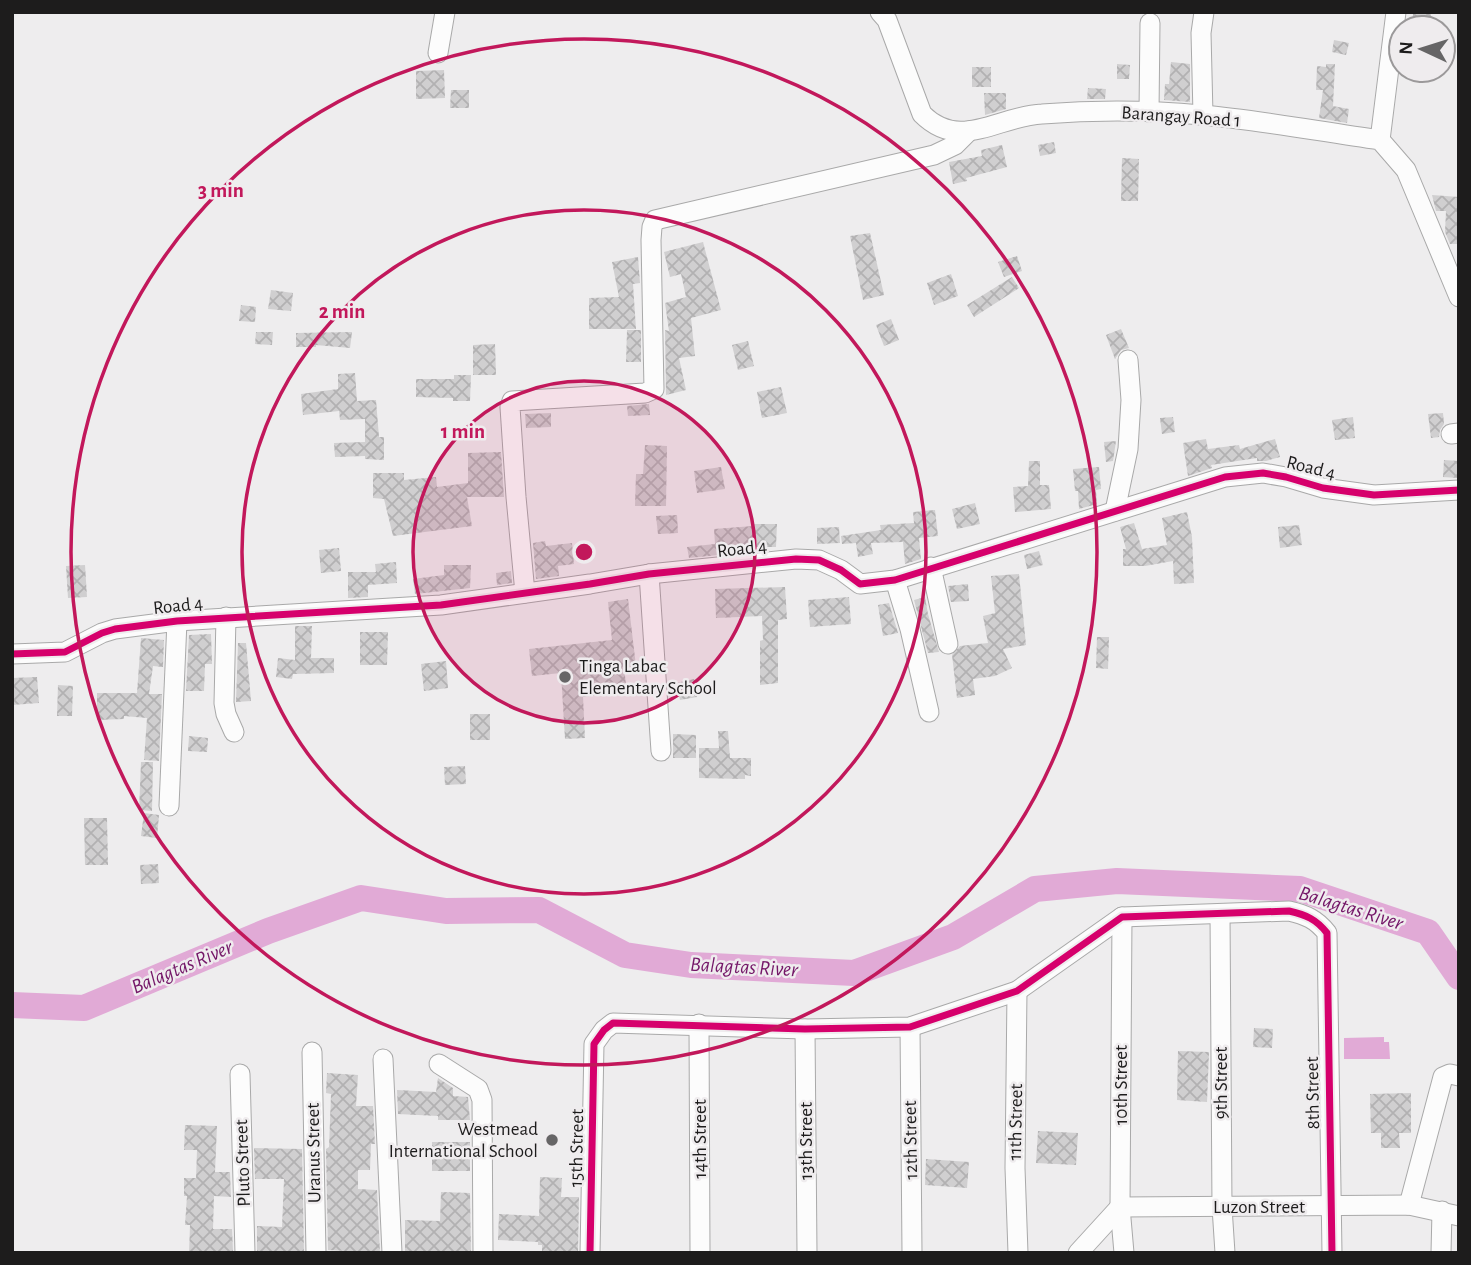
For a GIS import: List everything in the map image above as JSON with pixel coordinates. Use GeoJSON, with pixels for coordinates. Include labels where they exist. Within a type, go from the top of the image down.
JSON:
{"type":"FeatureCollection","features":[{"type":"Feature","properties":{"kind":"street"},"geometry":{"type":"LineString","coordinates":[[438,53],[445,12]]}},
{"type":"Feature","properties":{"kind":"street","name":"Barangay Road 1"},"geometry":{"type":"LineString","coordinates":[[880,12],[887,20],[922,114],[933,125],[944,129],[969,131],[1039,114],[1149,112],[1202,115],[1380,140]]}},
{"type":"Feature","properties":{"kind":"street"},"geometry":{"type":"LineString","coordinates":[[1202,115],[1201,33],[1204,12]]}},
{"type":"Feature","properties":{"kind":"street"},"geometry":{"type":"LineString","coordinates":[[1396,12],[1380,140],[1406,170],[1459,297]]}},
{"type":"Feature","properties":{"kind":"street"},"geometry":{"type":"LineString","coordinates":[[1149,112],[1150,23]]}},
{"type":"Feature","properties":{"kind":"street"},"geometry":{"type":"LineString","coordinates":[[525,593],[515,485],[510,407],[512,401],[645,393],[654,389],[650,240],[656,220],[934,155],[955,145],[969,131]]}},
{"type":"Feature","properties":{"kind":"street"},"geometry":{"type":"LineString","coordinates":[[1115,511],[1128,449],[1131,400],[1128,360]]}},
{"type":"Feature","properties":{"kind":"street","name":"Road 4"},"geometry":{"type":"LineString","coordinates":[[12,654],[65,652],[102,632],[177,621],[441,605],[649,574],[796,559],[819,560],[841,570],[860,584],[895,580],[1225,477],[1263,473],[1323,488],[1363,494],[1459,490]]}},
{"type":"Feature","properties":{"kind":"street"},"geometry":{"type":"LineString","coordinates":[[931,567],[948,644]]}},
{"type":"Feature","properties":{"kind":"street"},"geometry":{"type":"LineString","coordinates":[[649,574],[661,751]]}},
{"type":"Feature","properties":{"kind":"street"},"geometry":{"type":"LineString","coordinates":[[895,580],[929,712]]}},
{"type":"Feature","properties":{"kind":"street"},"geometry":{"type":"LineString","coordinates":[[226,617],[224,703],[234,732]]}},
{"type":"Feature","properties":{"kind":"street"},"geometry":{"type":"LineString","coordinates":[[169,806],[177,621]]}},
{"type":"Feature","properties":{"kind":"street","name":"8th Street"},"geometry":{"type":"LineString","coordinates":[[1220,914],[1289,911],[1318,921],[1327,933],[1332,1253]]}},
{"type":"Feature","properties":{"kind":"street"},"geometry":{"type":"LineString","coordinates":[[699,1024],[805,1030],[910,1027],[1017,991],[1122,917],[1220,914]]}},
{"type":"Feature","properties":{"kind":"street","name":"9th Street"},"geometry":{"type":"LineString","coordinates":[[1220,914],[1222,1207],[1225,1253]]}},
{"type":"Feature","properties":{"kind":"street","name":"10th Street"},"geometry":{"type":"LineString","coordinates":[[1122,917],[1120,1207],[1124,1253]]}},
{"type":"Feature","properties":{"kind":"street","name":"11th Street"},"geometry":{"type":"LineString","coordinates":[[1017,991],[1015,1168],[1018,1253]]}},
{"type":"Feature","properties":{"kind":"street","name":"15th Street"},"geometry":{"type":"LineString","coordinates":[[590,1253],[594,1044],[613,1023],[699,1024]]}},
{"type":"Feature","properties":{"kind":"street","name":"14th Street"},"geometry":{"type":"LineString","coordinates":[[699,1024],[700,1253]]}},
{"type":"Feature","properties":{"kind":"street","name":"12th Street"},"geometry":{"type":"LineString","coordinates":[[910,1027],[912,1253]]}},
{"type":"Feature","properties":{"kind":"street","name":"13th Street"},"geometry":{"type":"LineString","coordinates":[[805,1030],[807,1253]]}},
{"type":"Feature","properties":{"kind":"street","name":"Uranus Street"},"geometry":{"type":"LineString","coordinates":[[312,1052],[316,1253]]}},
{"type":"Feature","properties":{"kind":"street"},"geometry":{"type":"LineString","coordinates":[[383,1059],[392,1253]]}},
{"type":"Feature","properties":{"kind":"street"},"geometry":{"type":"LineString","coordinates":[[439,1064],[478,1088],[482,1100],[483,1253]]}},
{"type":"Feature","properties":{"kind":"street","name":"Pluto Street"},"geometry":{"type":"LineString","coordinates":[[240,1074],[245,1253]]}},
{"type":"Feature","properties":{"kind":"street"},"geometry":{"type":"LineString","coordinates":[[1409,1205],[1443,1077],[1450,1074],[1459,1076]]}},
{"type":"Feature","properties":{"kind":"street","name":"Luzon Street"},"geometry":{"type":"LineString","coordinates":[[1120,1207],[1409,1205],[1451,1214]]}},
{"type":"Feature","properties":{"kind":"street"},"geometry":{"type":"LineString","coordinates":[[1078,1253],[1120,1207]]}},
{"type":"Feature","properties":{"kind":"street"},"geometry":{"type":"LineString","coordinates":[[1441,1253],[1451,1214]]}},
{"type":"Feature","properties":{"kind":"shaded area"},"geometry":{"type":"Polygon","coordinates":[[[1384,1037],[1384,1042],[1389,1042],[1390,1059],[1344,1059],[1344,1038],[1384,1037]]]}},
{"type":"Feature","properties":{"kind":"building"},"geometry":{"type":"Polygon","coordinates":[[[1334,40],[1349,43],[1346,55],[1332,52],[1334,40]]]}},
{"type":"Feature","properties":{"kind":"building"},"geometry":{"type":"Polygon","coordinates":[[[1171,62],[1190,64],[1190,102],[1164,100],[1171,62]]]}},
{"type":"Feature","properties":{"kind":"building"},"geometry":{"type":"Polygon","coordinates":[[[1117,64],[1130,65],[1129,79],[1117,79],[1117,64]]]}},
{"type":"Feature","properties":{"kind":"building"},"geometry":{"type":"Polygon","coordinates":[[[1326,64],[1335,64],[1333,106],[1349,109],[1347,123],[1319,118],[1323,90],[1316,90],[1317,66],[1326,67],[1326,64]]]}},
{"type":"Feature","properties":{"kind":"building"},"geometry":{"type":"Polygon","coordinates":[[[972,67],[991,67],[991,87],[972,87],[972,67]]]}},
{"type":"Feature","properties":{"kind":"building"},"geometry":{"type":"Polygon","coordinates":[[[444,70],[445,98],[416,99],[416,71],[444,70]]]}},
{"type":"Feature","properties":{"kind":"building"},"geometry":{"type":"Polygon","coordinates":[[[1088,88],[1106,89],[1105,99],[1087,99],[1088,88]]]}},
{"type":"Feature","properties":{"kind":"building"},"geometry":{"type":"Polygon","coordinates":[[[451,90],[469,90],[469,108],[450,108],[451,90]]]}},
{"type":"Feature","properties":{"kind":"building"},"geometry":{"type":"Polygon","coordinates":[[[984,93],[1006,93],[1006,109],[985,115],[984,93]]]}},
{"type":"Feature","properties":{"kind":"building"},"geometry":{"type":"Polygon","coordinates":[[[1054,142],[1056,153],[1040,156],[1038,145],[1054,142]]]}},
{"type":"Feature","properties":{"kind":"building"},"geometry":{"type":"Polygon","coordinates":[[[1002,145],[1007,167],[953,184],[949,162],[982,156],[981,150],[1002,145]]]}},
{"type":"Feature","properties":{"kind":"building"},"geometry":{"type":"Polygon","coordinates":[[[1122,158],[1139,159],[1138,201],[1121,201],[1122,158]]]}},
{"type":"Feature","properties":{"kind":"building"},"geometry":{"type":"Polygon","coordinates":[[[1432,195],[1459,197],[1459,244],[1450,244],[1445,232],[1446,211],[1436,211],[1432,195]]]}},
{"type":"Feature","properties":{"kind":"building"},"geometry":{"type":"Polygon","coordinates":[[[870,233],[884,295],[863,300],[850,236],[870,233]]]}},
{"type":"Feature","properties":{"kind":"building"},"geometry":{"type":"Polygon","coordinates":[[[703,242],[721,310],[691,318],[695,356],[679,358],[686,390],[666,395],[665,330],[669,331],[665,303],[686,297],[681,274],[670,277],[664,252],[703,242]]]}},
{"type":"Feature","properties":{"kind":"building"},"geometry":{"type":"Polygon","coordinates":[[[1017,256],[1022,271],[1004,277],[998,262],[1017,256]]]}},
{"type":"Feature","properties":{"kind":"building"},"geometry":{"type":"Polygon","coordinates":[[[638,257],[640,283],[633,284],[636,329],[589,329],[589,298],[619,297],[612,262],[638,257]]]}},
{"type":"Feature","properties":{"kind":"building"},"geometry":{"type":"Polygon","coordinates":[[[951,274],[958,296],[934,305],[927,283],[951,274]]]}},
{"type":"Feature","properties":{"kind":"building"},"geometry":{"type":"Polygon","coordinates":[[[1012,277],[1019,288],[974,317],[967,305],[1012,277]]]}},
{"type":"Feature","properties":{"kind":"building"},"geometry":{"type":"Polygon","coordinates":[[[271,290],[293,293],[291,311],[268,309],[271,290]]]}},
{"type":"Feature","properties":{"kind":"building"},"geometry":{"type":"Polygon","coordinates":[[[241,305],[256,307],[255,322],[239,321],[241,305]]]}},
{"type":"Feature","properties":{"kind":"building"},"geometry":{"type":"Polygon","coordinates":[[[891,319],[899,340],[884,346],[876,325],[891,319]]]}},
{"type":"Feature","properties":{"kind":"building"},"geometry":{"type":"Polygon","coordinates":[[[1121,329],[1129,348],[1121,350],[1115,359],[1106,335],[1121,329]]]}},
{"type":"Feature","properties":{"kind":"building"},"geometry":{"type":"Polygon","coordinates":[[[627,330],[641,330],[641,362],[626,362],[627,330]]]}},
{"type":"Feature","properties":{"kind":"building"},"geometry":{"type":"Polygon","coordinates":[[[256,332],[273,332],[272,345],[255,344],[256,332]]]}},
{"type":"Feature","properties":{"kind":"building"},"geometry":{"type":"Polygon","coordinates":[[[352,332],[350,348],[316,345],[296,347],[296,333],[352,332]]]}},
{"type":"Feature","properties":{"kind":"building"},"geometry":{"type":"Polygon","coordinates":[[[748,341],[754,366],[738,370],[732,345],[748,341]]]}},
{"type":"Feature","properties":{"kind":"building"},"geometry":{"type":"Polygon","coordinates":[[[495,344],[496,375],[473,375],[473,345],[495,344]]]}},
{"type":"Feature","properties":{"kind":"building"},"geometry":{"type":"Polygon","coordinates":[[[355,373],[357,401],[376,400],[379,437],[384,437],[384,460],[365,459],[365,456],[335,457],[334,443],[365,442],[365,419],[340,420],[339,411],[303,415],[301,394],[338,389],[338,374],[355,373]]]}},
{"type":"Feature","properties":{"kind":"building"},"geometry":{"type":"Polygon","coordinates":[[[454,375],[471,375],[470,401],[416,397],[416,379],[454,379],[454,375]]]}},
{"type":"Feature","properties":{"kind":"building"},"geometry":{"type":"Polygon","coordinates":[[[781,387],[787,413],[762,418],[757,392],[781,387]]]}},
{"type":"Feature","properties":{"kind":"building"},"geometry":{"type":"Polygon","coordinates":[[[649,404],[650,415],[628,416],[627,406],[649,404]]]}},
{"type":"Feature","properties":{"kind":"building"},"geometry":{"type":"Polygon","coordinates":[[[551,413],[551,427],[526,428],[525,414],[551,413]]]}},
{"type":"Feature","properties":{"kind":"building"},"geometry":{"type":"Polygon","coordinates":[[[1443,413],[1444,424],[1439,437],[1431,438],[1428,414],[1443,413]]]}},
{"type":"Feature","properties":{"kind":"building"},"geometry":{"type":"Polygon","coordinates":[[[1173,417],[1175,432],[1162,434],[1160,418],[1173,417]]]}},
{"type":"Feature","properties":{"kind":"building"},"geometry":{"type":"Polygon","coordinates":[[[1353,417],[1355,438],[1335,440],[1332,420],[1353,417]]]}},
{"type":"Feature","properties":{"kind":"building"},"geometry":{"type":"Polygon","coordinates":[[[1206,439],[1208,449],[1239,445],[1240,449],[1275,439],[1280,457],[1266,461],[1257,461],[1257,458],[1211,465],[1212,468],[1188,476],[1183,443],[1206,439]]]}},
{"type":"Feature","properties":{"kind":"building"},"geometry":{"type":"Polygon","coordinates":[[[1116,441],[1113,461],[1106,462],[1104,442],[1116,441]]]}},
{"type":"Feature","properties":{"kind":"building"},"geometry":{"type":"Polygon","coordinates":[[[645,445],[667,446],[666,506],[635,506],[636,474],[643,474],[645,445]]]}},
{"type":"Feature","properties":{"kind":"building"},"geometry":{"type":"Polygon","coordinates":[[[501,452],[504,497],[467,497],[472,526],[393,536],[384,499],[373,498],[373,473],[404,473],[404,480],[436,477],[437,487],[468,483],[468,453],[501,452]]]}},
{"type":"Feature","properties":{"kind":"building"},"geometry":{"type":"Polygon","coordinates":[[[1444,460],[1459,461],[1458,478],[1443,477],[1444,460]]]}},
{"type":"Feature","properties":{"kind":"building"},"geometry":{"type":"Polygon","coordinates":[[[1029,461],[1040,461],[1040,485],[1049,485],[1051,509],[1015,512],[1013,487],[1028,486],[1029,461]]]}},
{"type":"Feature","properties":{"kind":"building"},"geometry":{"type":"Polygon","coordinates":[[[721,467],[725,489],[697,493],[694,471],[721,467]]]}},
{"type":"Feature","properties":{"kind":"building"},"geometry":{"type":"Polygon","coordinates":[[[1099,467],[1101,489],[1096,490],[1097,504],[1079,509],[1073,469],[1099,467]]]}},
{"type":"Feature","properties":{"kind":"building"},"geometry":{"type":"Polygon","coordinates":[[[975,503],[980,524],[957,529],[952,509],[975,503]]]}},
{"type":"Feature","properties":{"kind":"building"},"geometry":{"type":"Polygon","coordinates":[[[935,510],[938,536],[919,538],[921,559],[905,564],[903,542],[871,543],[873,554],[858,557],[856,543],[842,544],[841,536],[881,530],[880,525],[914,523],[913,512],[935,510]]]}},
{"type":"Feature","properties":{"kind":"building"},"geometry":{"type":"Polygon","coordinates":[[[1187,512],[1192,537],[1194,583],[1174,584],[1173,561],[1145,566],[1123,566],[1123,549],[1126,549],[1120,527],[1134,523],[1142,549],[1167,545],[1162,518],[1187,512]]]}},
{"type":"Feature","properties":{"kind":"building"},"geometry":{"type":"Polygon","coordinates":[[[677,515],[678,533],[658,534],[656,516],[677,515]]]}},
{"type":"Feature","properties":{"kind":"building"},"geometry":{"type":"Polygon","coordinates":[[[777,524],[776,547],[748,547],[748,552],[689,558],[687,547],[715,544],[714,529],[777,524]]]}},
{"type":"Feature","properties":{"kind":"building"},"geometry":{"type":"Polygon","coordinates":[[[1299,525],[1302,545],[1280,548],[1278,527],[1299,525]]]}},
{"type":"Feature","properties":{"kind":"building"},"geometry":{"type":"Polygon","coordinates":[[[839,527],[840,543],[817,544],[817,528],[839,527]]]}},
{"type":"Feature","properties":{"kind":"building"},"geometry":{"type":"Polygon","coordinates":[[[545,541],[546,546],[572,543],[574,564],[558,566],[559,576],[536,579],[533,543],[545,541]]]}},
{"type":"Feature","properties":{"kind":"building"},"geometry":{"type":"Polygon","coordinates":[[[339,548],[341,571],[321,573],[319,550],[339,548]]]}},
{"type":"Feature","properties":{"kind":"building"},"geometry":{"type":"Polygon","coordinates":[[[1039,551],[1043,565],[1027,569],[1024,555],[1039,551]]]}},
{"type":"Feature","properties":{"kind":"building"},"geometry":{"type":"Polygon","coordinates":[[[396,562],[397,583],[368,585],[368,597],[348,598],[348,572],[376,572],[375,564],[396,562]]]}},
{"type":"Feature","properties":{"kind":"building"},"geometry":{"type":"Polygon","coordinates":[[[85,565],[87,597],[68,598],[66,566],[85,565]]]}},
{"type":"Feature","properties":{"kind":"building"},"geometry":{"type":"Polygon","coordinates":[[[444,565],[471,565],[470,588],[415,594],[413,579],[444,575],[444,565]]]}},
{"type":"Feature","properties":{"kind":"building"},"geometry":{"type":"Polygon","coordinates":[[[511,571],[512,583],[497,585],[496,573],[511,571]]]}},
{"type":"Feature","properties":{"kind":"building"},"geometry":{"type":"Polygon","coordinates":[[[1019,574],[1026,645],[1003,649],[1012,668],[995,676],[973,679],[975,695],[957,698],[952,655],[960,646],[988,643],[983,616],[995,613],[991,576],[1019,574]]]}},
{"type":"Feature","properties":{"kind":"building"},"geometry":{"type":"Polygon","coordinates":[[[968,584],[969,601],[951,602],[948,586],[968,584]]]}},
{"type":"Feature","properties":{"kind":"building"},"geometry":{"type":"Polygon","coordinates":[[[785,587],[787,619],[778,620],[778,683],[760,685],[762,616],[716,618],[715,589],[785,587]]]}},
{"type":"Feature","properties":{"kind":"building"},"geometry":{"type":"Polygon","coordinates":[[[849,597],[851,624],[810,627],[808,600],[849,597]]]}},
{"type":"Feature","properties":{"kind":"building"},"geometry":{"type":"Polygon","coordinates":[[[925,597],[939,652],[928,653],[914,600],[925,597]]]}},
{"type":"Feature","properties":{"kind":"building"},"geometry":{"type":"Polygon","coordinates":[[[628,599],[636,666],[624,668],[627,692],[583,697],[585,738],[565,739],[561,673],[532,676],[529,649],[612,640],[608,602],[628,599]]]}},
{"type":"Feature","properties":{"kind":"building"},"geometry":{"type":"Polygon","coordinates":[[[889,603],[898,633],[883,636],[878,605],[889,603]]]}},
{"type":"Feature","properties":{"kind":"building"},"geometry":{"type":"Polygon","coordinates":[[[295,626],[312,626],[311,658],[334,658],[334,673],[293,674],[292,679],[276,677],[278,658],[295,660],[295,626]]]}},
{"type":"Feature","properties":{"kind":"building"},"geometry":{"type":"Polygon","coordinates":[[[360,632],[388,632],[387,665],[360,665],[360,632]]]}},
{"type":"Feature","properties":{"kind":"building"},"geometry":{"type":"Polygon","coordinates":[[[211,634],[212,664],[205,664],[204,691],[186,691],[189,635],[211,634]]]}},
{"type":"Feature","properties":{"kind":"building"},"geometry":{"type":"Polygon","coordinates":[[[1097,637],[1109,637],[1108,669],[1096,668],[1097,637]]]}},
{"type":"Feature","properties":{"kind":"building"},"geometry":{"type":"Polygon","coordinates":[[[141,638],[164,640],[163,667],[153,666],[149,694],[162,694],[159,761],[144,760],[147,718],[124,716],[124,719],[97,720],[97,693],[137,693],[141,638]]]}},
{"type":"Feature","properties":{"kind":"building"},"geometry":{"type":"Polygon","coordinates":[[[238,643],[246,643],[251,701],[236,702],[238,643]]]}},
{"type":"Feature","properties":{"kind":"building"},"geometry":{"type":"Polygon","coordinates":[[[446,661],[448,688],[424,691],[421,664],[446,661]]]}},
{"type":"Feature","properties":{"kind":"building"},"geometry":{"type":"Polygon","coordinates":[[[37,677],[39,703],[12,705],[12,678],[37,677]]]}},
{"type":"Feature","properties":{"kind":"building"},"geometry":{"type":"Polygon","coordinates":[[[694,679],[697,697],[680,700],[676,683],[694,679]]]}},
{"type":"Feature","properties":{"kind":"building"},"geometry":{"type":"Polygon","coordinates":[[[58,685],[73,686],[72,716],[57,716],[58,685]]]}},
{"type":"Feature","properties":{"kind":"building"},"geometry":{"type":"Polygon","coordinates":[[[470,714],[490,714],[490,740],[470,740],[470,714]]]}},
{"type":"Feature","properties":{"kind":"building"},"geometry":{"type":"Polygon","coordinates":[[[718,731],[728,731],[730,758],[751,758],[751,776],[745,775],[745,779],[699,778],[699,748],[719,748],[718,731]]]}},
{"type":"Feature","properties":{"kind":"building"},"geometry":{"type":"Polygon","coordinates":[[[673,734],[696,735],[696,758],[673,758],[673,734]]]}},
{"type":"Feature","properties":{"kind":"building"},"geometry":{"type":"Polygon","coordinates":[[[189,736],[208,738],[207,752],[188,751],[189,736]]]}},
{"type":"Feature","properties":{"kind":"building"},"geometry":{"type":"Polygon","coordinates":[[[141,762],[153,762],[152,811],[139,810],[141,762]]]}},
{"type":"Feature","properties":{"kind":"building"},"geometry":{"type":"Polygon","coordinates":[[[465,766],[466,784],[445,785],[444,767],[465,766]]]}},
{"type":"Feature","properties":{"kind":"building"},"geometry":{"type":"Polygon","coordinates":[[[144,813],[159,815],[157,838],[141,836],[144,813]]]}},
{"type":"Feature","properties":{"kind":"building"},"geometry":{"type":"Polygon","coordinates":[[[84,818],[107,818],[108,865],[85,865],[84,818]]]}},
{"type":"Feature","properties":{"kind":"building"},"geometry":{"type":"Polygon","coordinates":[[[158,864],[159,883],[141,884],[140,865],[158,864]]]}},
{"type":"Feature","properties":{"kind":"building"},"geometry":{"type":"Polygon","coordinates":[[[1254,1028],[1273,1029],[1272,1048],[1253,1047],[1254,1028]]]}},
{"type":"Feature","properties":{"kind":"building"},"geometry":{"type":"Polygon","coordinates":[[[1178,1051],[1209,1052],[1207,1102],[1177,1100],[1178,1051]]]}},
{"type":"Feature","properties":{"kind":"building"},"geometry":{"type":"Polygon","coordinates":[[[327,1073],[358,1075],[356,1106],[373,1106],[375,1144],[371,1144],[370,1170],[358,1170],[358,1189],[377,1190],[380,1253],[328,1250],[326,1149],[329,1147],[331,1094],[326,1093],[327,1073]]]}},
{"type":"Feature","properties":{"kind":"building"},"geometry":{"type":"Polygon","coordinates":[[[438,1078],[453,1088],[453,1096],[468,1097],[470,1120],[438,1120],[438,1116],[398,1114],[397,1090],[436,1092],[438,1078]]]}},
{"type":"Feature","properties":{"kind":"building"},"geometry":{"type":"Polygon","coordinates":[[[1411,1093],[1411,1133],[1399,1133],[1400,1148],[1381,1148],[1381,1133],[1371,1133],[1370,1094],[1411,1093]]]}},
{"type":"Feature","properties":{"kind":"building"},"geometry":{"type":"Polygon","coordinates":[[[185,1125],[217,1126],[215,1172],[230,1172],[231,1197],[214,1196],[213,1229],[232,1229],[233,1251],[189,1253],[190,1225],[185,1225],[187,1196],[184,1196],[184,1178],[196,1178],[197,1150],[184,1150],[185,1125]]]}},
{"type":"Feature","properties":{"kind":"building"},"geometry":{"type":"Polygon","coordinates":[[[1038,1131],[1078,1133],[1076,1165],[1036,1163],[1038,1131]]]}},
{"type":"Feature","properties":{"kind":"building"},"geometry":{"type":"Polygon","coordinates":[[[432,1142],[470,1142],[470,1171],[432,1171],[432,1142]]]}},
{"type":"Feature","properties":{"kind":"building"},"geometry":{"type":"Polygon","coordinates":[[[254,1148],[302,1149],[304,1253],[257,1251],[257,1226],[282,1227],[284,1179],[255,1179],[254,1148]]]}},
{"type":"Feature","properties":{"kind":"building"},"geometry":{"type":"Polygon","coordinates":[[[926,1159],[969,1162],[967,1188],[925,1185],[926,1159]]]}},
{"type":"Feature","properties":{"kind":"building"},"geometry":{"type":"Polygon","coordinates":[[[540,1177],[562,1178],[561,1197],[579,1197],[578,1253],[542,1253],[542,1245],[538,1245],[538,1242],[498,1240],[499,1214],[539,1216],[540,1177]]]}},
{"type":"Feature","properties":{"kind":"building"},"geometry":{"type":"Polygon","coordinates":[[[441,1192],[470,1193],[471,1253],[405,1253],[405,1220],[440,1221],[441,1192]]]}},
{"type":"Feature","properties":{"kind":"waterway","name":"Balagtas River"},"geometry":{"type":"LineString","coordinates":[[12,1005],[84,1008],[268,931],[361,898],[446,911],[539,910],[625,955],[691,965],[854,973],[953,937],[1035,889],[1117,881],[1300,889],[1428,932],[1459,977]]}},
{"type":"Feature","properties":{"kind":"cycle path"},"geometry":{"type":"LineString","coordinates":[[12,654],[65,652],[115,629],[177,621],[441,605],[649,574],[796,559],[819,560],[841,570],[860,584],[895,580],[1225,477],[1263,473],[1323,488],[1374,495],[1459,490]]}},
{"type":"Feature","properties":{"kind":"cycle path"},"geometry":{"type":"LineString","coordinates":[[590,1253],[594,1044],[613,1023],[805,1029],[910,1027],[1017,991],[1122,917],[1289,911],[1310,918],[1327,933],[1332,1253]]}},
{"type":"Feature","properties":{"kind":"place","name":"Tinga Labac Elementary School"},"geometry":{"type":"Point","coordinates":[565,677]}},
{"type":"Feature","properties":{"kind":"place","name":"Westmead International School"},"geometry":{"type":"Point","coordinates":[552,1140]}}]}
